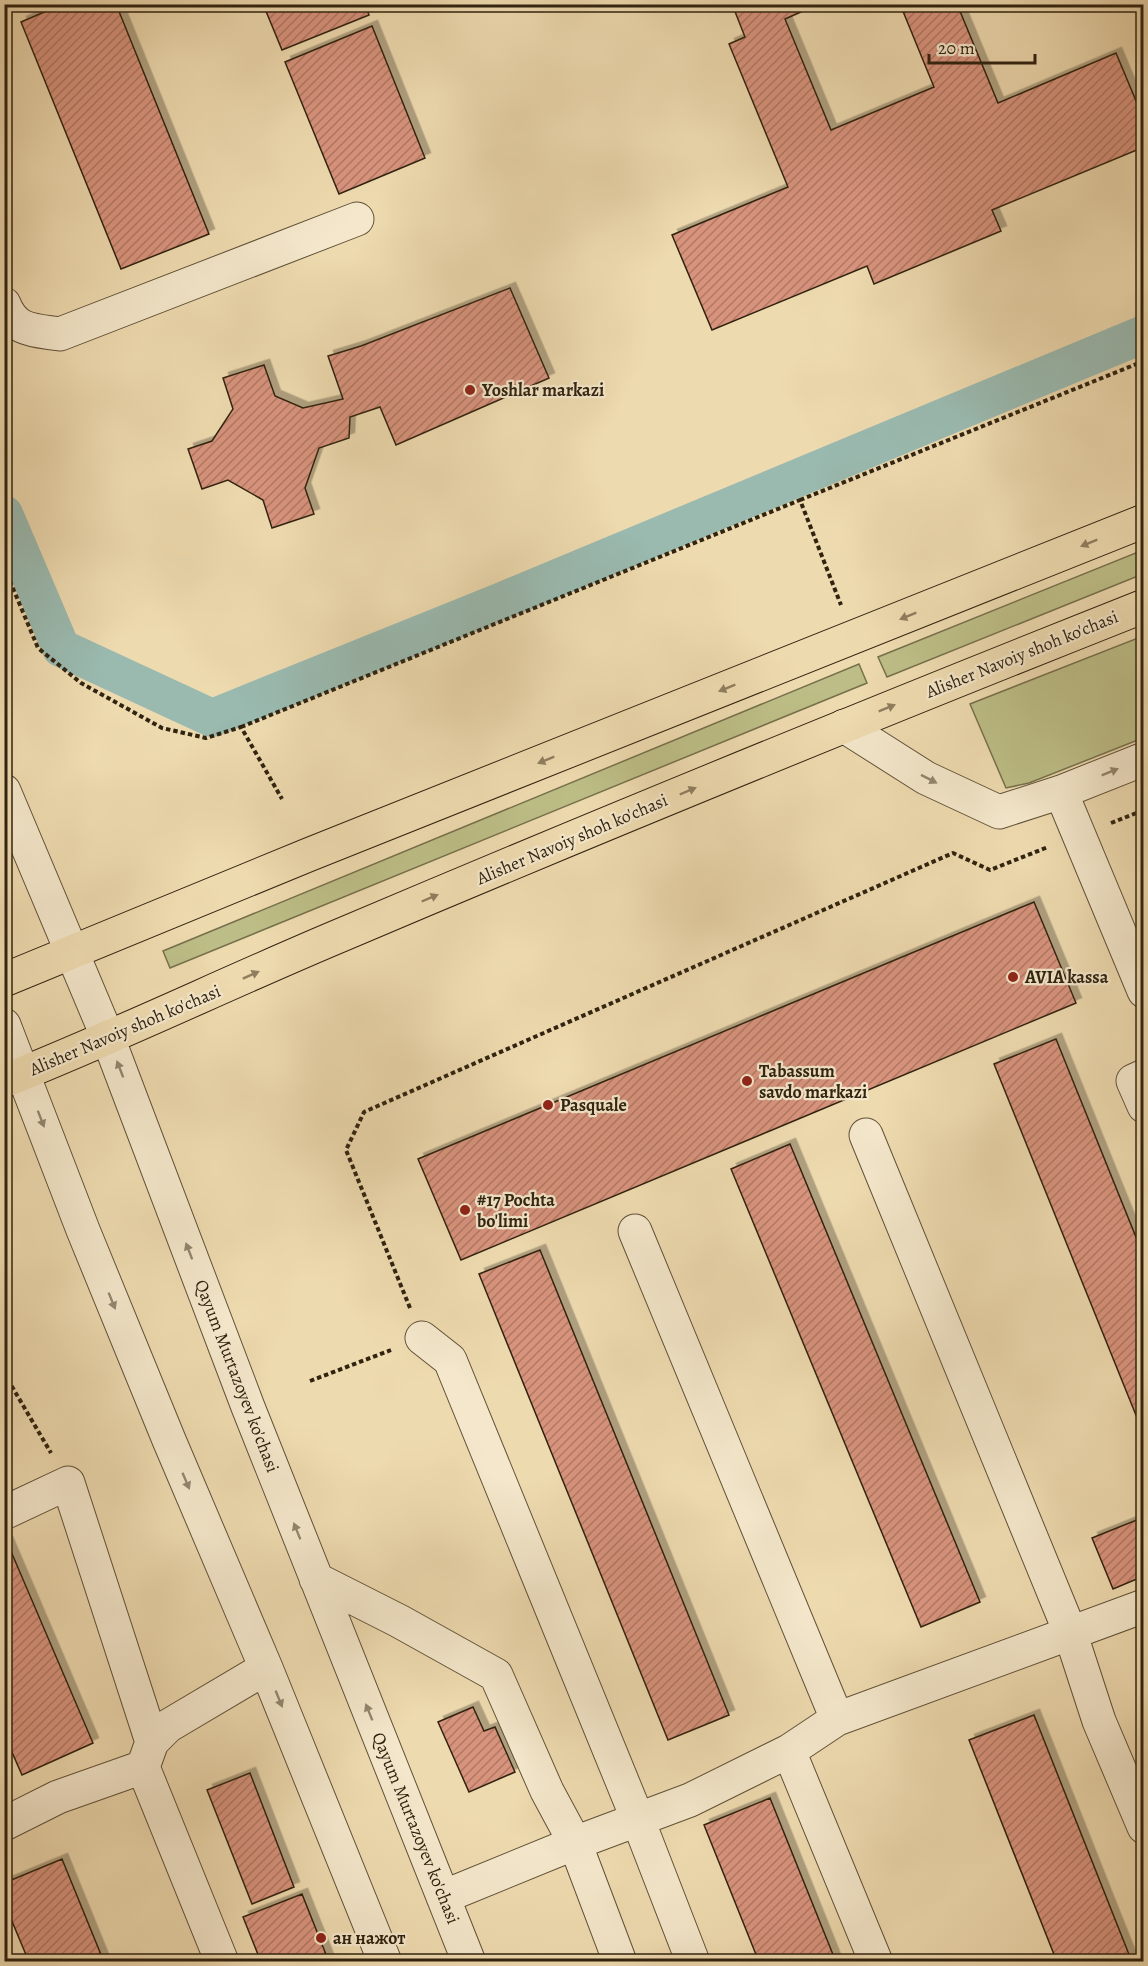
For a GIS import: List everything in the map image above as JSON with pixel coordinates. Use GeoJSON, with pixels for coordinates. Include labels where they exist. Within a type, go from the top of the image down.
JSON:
{"type":"FeatureCollection","features":[{"type":"Feature","properties":{"kind":"main road"},"geometry":{"type":"LineString","coordinates":[[4,980],[1143,521]]}},
{"type":"Feature","properties":{"kind":"main road","name":"Alisher Navoiy shoh ko'chasi"},"geometry":{"type":"LineString","coordinates":[[14,1078],[343,934],[844,726],[1143,606]]}},
{"type":"Feature","properties":{"kind":"street"},"geometry":{"type":"LineString","coordinates":[[4,304],[9,317],[25,329],[60,334],[357,219]]}},
{"type":"Feature","properties":{"kind":"street"},"geometry":{"type":"LineString","coordinates":[[844,726],[926,778],[999,812],[1061,792],[1143,759]]}},
{"type":"Feature","properties":{"kind":"street","name":"Qayum Murtazoyev ko'chasi"},"geometry":{"type":"LineString","coordinates":[[4,791],[108,1038],[240,1385],[469,1962]]}},
{"type":"Feature","properties":{"kind":"street"},"geometry":{"type":"LineString","coordinates":[[1061,792],[1143,991]]}},
{"type":"Feature","properties":{"kind":"street"},"geometry":{"type":"LineString","coordinates":[[4,1025],[14,1078],[83,1230],[266,1668],[385,1962]]}},
{"type":"Feature","properties":{"kind":"street"},"geometry":{"type":"LineString","coordinates":[[1143,1076],[1133,1081],[1143,1106]]}},
{"type":"Feature","properties":{"kind":"street"},"geometry":{"type":"LineString","coordinates":[[866,1135],[1070,1632],[1099,1721],[1143,1827]]}},
{"type":"Feature","properties":{"kind":"street"},"geometry":{"type":"LineString","coordinates":[[635,1231],[837,1719]]}},
{"type":"Feature","properties":{"kind":"street"},"geometry":{"type":"LineString","coordinates":[[422,1338],[450,1360],[638,1820],[693,1962]]}},
{"type":"Feature","properties":{"kind":"street"},"geometry":{"type":"LineString","coordinates":[[4,1513],[68,1483],[148,1754],[222,1962]]}},
{"type":"Feature","properties":{"kind":"street"},"geometry":{"type":"LineString","coordinates":[[316,1579],[496,1675],[548,1791],[575,1843],[620,1962]]}},
{"type":"Feature","properties":{"kind":"street"},"geometry":{"type":"LineString","coordinates":[[443,1897],[575,1843],[690,1800],[789,1751],[837,1719],[1143,1606]]}},
{"type":"Feature","properties":{"kind":"street"},"geometry":{"type":"LineString","coordinates":[[4,1824],[148,1754],[168,1726],[266,1668]]}},
{"type":"Feature","properties":{"kind":"street"},"geometry":{"type":"LineString","coordinates":[[789,1751],[876,1962]]}},
{"type":"Feature","properties":{"kind":"path"},"geometry":{"type":"LineString","coordinates":[[4,567],[38,648],[81,683],[162,728],[206,738],[241,727],[1143,361]]}},
{"type":"Feature","properties":{"kind":"path"},"geometry":{"type":"LineString","coordinates":[[800,500],[841,605]]}},
{"type":"Feature","properties":{"kind":"path"},"geometry":{"type":"LineString","coordinates":[[241,727],[282,799]]}},
{"type":"Feature","properties":{"kind":"path"},"geometry":{"type":"LineString","coordinates":[[310,1380],[422,1338],[346,1150],[364,1112],[953,853]]}},
{"type":"Feature","properties":{"kind":"path"},"geometry":{"type":"LineString","coordinates":[[4,1373],[68,1483]]}},
{"type":"Feature","properties":{"kind":"green space"},"geometry":{"type":"Polygon","coordinates":[[[1143,550],[1143,574],[887,677],[878,657],[1143,550]]]}},
{"type":"Feature","properties":{"kind":"green space"},"geometry":{"type":"Polygon","coordinates":[[[1143,636],[1143,738],[1029,783],[1006,788],[970,704],[1143,636]]]}},
{"type":"Feature","properties":{"kind":"green space"},"geometry":{"type":"Polygon","coordinates":[[[859,664],[867,683],[170,968],[163,951],[859,664]]]}},
{"type":"Feature","properties":{"kind":"building"},"geometry":{"type":"Polygon","coordinates":[[[63,4],[116,4],[209,234],[121,269],[21,22],[63,4]]]}},
{"type":"Feature","properties":{"kind":"building"},"geometry":{"type":"Polygon","coordinates":[[[263,4],[365,4],[369,15],[282,50],[263,4]]]}},
{"type":"Feature","properties":{"kind":"building"},"geometry":{"type":"Polygon","coordinates":[[[732,4],[819,4],[785,19],[831,130],[934,87],[900,4],[957,4],[998,103],[1116,53],[1144,120],[1144,147],[992,210],[1001,231],[874,284],[867,266],[712,330],[672,235],[788,187],[729,44],[745,37],[732,4]]]}},
{"type":"Feature","properties":{"kind":"building"},"geometry":{"type":"Polygon","coordinates":[[[372,26],[425,158],[339,194],[285,62],[372,26]]]}},
{"type":"Feature","properties":{"kind":"building"},"geometry":{"type":"Polygon","coordinates":[[[510,288],[549,378],[396,445],[380,407],[350,417],[349,438],[319,448],[305,488],[314,514],[272,528],[263,500],[228,480],[202,489],[188,449],[212,441],[233,409],[223,378],[264,365],[275,396],[303,408],[343,399],[328,356],[361,346],[510,288]]]}},
{"type":"Feature","properties":{"kind":"building","name":"Tabassum savdo markazi"},"geometry":{"type":"Polygon","coordinates":[[[1034,902],[1076,1003],[461,1260],[418,1159],[1034,902]]]}},
{"type":"Feature","properties":{"kind":"building"},"geometry":{"type":"Polygon","coordinates":[[[1056,1039],[1144,1257],[1144,1435],[994,1064],[1056,1039]]]}},
{"type":"Feature","properties":{"kind":"building"},"geometry":{"type":"Polygon","coordinates":[[[790,1144],[980,1602],[921,1627],[731,1169],[790,1144]]]}},
{"type":"Feature","properties":{"kind":"building"},"geometry":{"type":"Polygon","coordinates":[[[540,1250],[729,1715],[668,1740],[479,1274],[540,1250]]]}},
{"type":"Feature","properties":{"kind":"building"},"geometry":{"type":"Polygon","coordinates":[[[1144,1517],[1144,1576],[1113,1589],[1092,1538],[1144,1517]]]}},
{"type":"Feature","properties":{"kind":"building"},"geometry":{"type":"Polygon","coordinates":[[[7,1542],[93,1743],[22,1775],[4,1734],[4,1543],[7,1542]]]}},
{"type":"Feature","properties":{"kind":"building"},"geometry":{"type":"Polygon","coordinates":[[[473,1707],[484,1731],[495,1727],[515,1772],[469,1792],[438,1722],[473,1707]]]}},
{"type":"Feature","properties":{"kind":"building"},"geometry":{"type":"Polygon","coordinates":[[[1034,1715],[1132,1962],[1057,1962],[969,1740],[1034,1715]]]}},
{"type":"Feature","properties":{"kind":"building"},"geometry":{"type":"Polygon","coordinates":[[[250,1773],[294,1887],[252,1904],[207,1790],[250,1773]]]}},
{"type":"Feature","properties":{"kind":"building"},"geometry":{"type":"Polygon","coordinates":[[[770,1798],[836,1962],[759,1962],[704,1825],[770,1798]]]}},
{"type":"Feature","properties":{"kind":"building"},"geometry":{"type":"Polygon","coordinates":[[[62,1859],[104,1962],[29,1962],[4,1902],[4,1883],[62,1859]]]}},
{"type":"Feature","properties":{"kind":"building"},"geometry":{"type":"Polygon","coordinates":[[[302,1894],[329,1962],[261,1962],[243,1917],[302,1894]]]}},
{"type":"Feature","properties":{"kind":"waterway"},"geometry":{"type":"LineString","coordinates":[[4,514],[61,648],[212,718],[502,601],[1144,334]]}},
{"type":"Feature","properties":{"kind":"place","name":"Yoshlar markazi"},"geometry":{"type":"Point","coordinates":[470,390]}},
{"type":"Feature","properties":{"kind":"place","name":"AVIA kassa"},"geometry":{"type":"Point","coordinates":[1013,977]}},
{"type":"Feature","properties":{"kind":"place","name":"Tabassum savdo markazi"},"geometry":{"type":"Point","coordinates":[747,1081]}},
{"type":"Feature","properties":{"kind":"place","name":"Pasquale"},"geometry":{"type":"Point","coordinates":[548,1105]}},
{"type":"Feature","properties":{"kind":"place","name":"#17 Pochta bo'limi"},"geometry":{"type":"Point","coordinates":[465,1210]}},
{"type":"Feature","properties":{"kind":"place","name":"ан нажот"},"geometry":{"type":"Point","coordinates":[321,1938]}}]}
